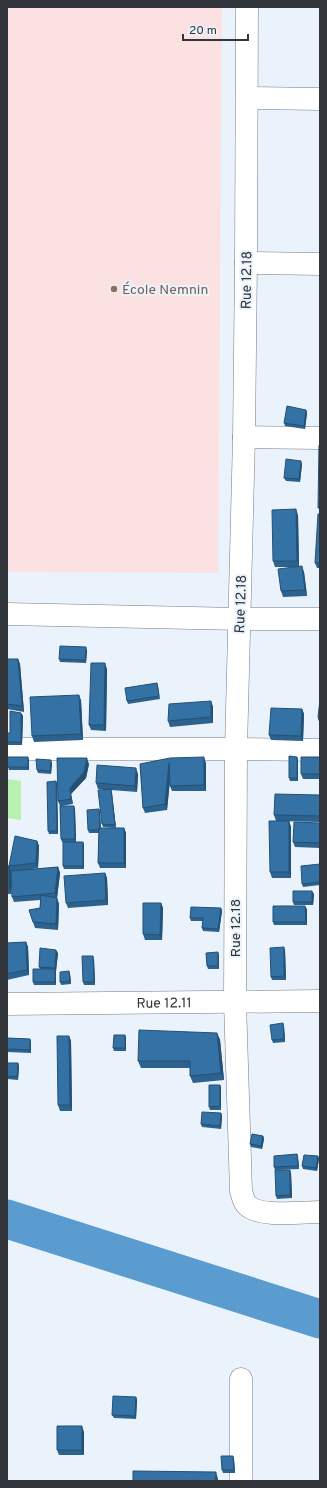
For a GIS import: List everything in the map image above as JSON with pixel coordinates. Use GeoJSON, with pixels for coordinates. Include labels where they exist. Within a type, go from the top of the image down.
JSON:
{"type":"FeatureCollection","features":[{"type":"Feature","properties":{"kind":"street","name":"Rue 12.18"},"geometry":{"type":"LineString","coordinates":[[247,7],[248,98],[244,437],[236,748],[235,1002],[241,1191],[248,1206],[263,1213],[320,1212]]}},
{"type":"Feature","properties":{"kind":"street"},"geometry":{"type":"LineString","coordinates":[[248,98],[320,99]]}},
{"type":"Feature","properties":{"kind":"street"},"geometry":{"type":"LineString","coordinates":[[246,263],[320,264]]}},
{"type":"Feature","properties":{"kind":"street"},"geometry":{"type":"LineString","coordinates":[[244,437],[320,438]]}},
{"type":"Feature","properties":{"kind":"street"},"geometry":{"type":"LineString","coordinates":[[7,614],[239,619],[320,619]]}},
{"type":"Feature","properties":{"kind":"street"},"geometry":{"type":"LineString","coordinates":[[7,749],[236,748],[320,750]]}},
{"type":"Feature","properties":{"kind":"street","name":"Rue 12.11"},"geometry":{"type":"LineString","coordinates":[[7,1004],[320,1001]]}},
{"type":"Feature","properties":{"kind":"street"},"geometry":{"type":"LineString","coordinates":[[240,1481],[241,1379]]}},
{"type":"Feature","properties":{"kind":"shaded area","name":"École Nemnin"},"geometry":{"type":"Polygon","coordinates":[[[7,7],[222,7],[218,573],[7,572],[7,7]]]}},
{"type":"Feature","properties":{"kind":"green space"},"geometry":{"type":"Polygon","coordinates":[[[7,779],[21,781],[21,820],[7,818],[7,779]]]}},
{"type":"Feature","properties":{"kind":"building"},"geometry":{"type":"Polygon","coordinates":[[[287,406],[306,410],[304,426],[284,423],[287,406]]]}},
{"type":"Feature","properties":{"kind":"building"},"geometry":{"type":"Polygon","coordinates":[[[319,445],[320,508],[318,508],[319,445]]]}},
{"type":"Feature","properties":{"kind":"building"},"geometry":{"type":"Polygon","coordinates":[[[286,459],[301,461],[299,479],[284,478],[286,459]]]}},
{"type":"Feature","properties":{"kind":"building"},"geometry":{"type":"Polygon","coordinates":[[[296,509],[297,561],[273,561],[272,510],[296,509]]]}},
{"type":"Feature","properties":{"kind":"building"},"geometry":{"type":"Polygon","coordinates":[[[318,514],[320,514],[320,563],[315,563],[318,514]]]}},
{"type":"Feature","properties":{"kind":"building"},"geometry":{"type":"Polygon","coordinates":[[[302,566],[305,590],[281,591],[278,569],[302,566]]]}},
{"type":"Feature","properties":{"kind":"building"},"geometry":{"type":"Polygon","coordinates":[[[60,646],[86,647],[85,660],[59,659],[60,646]]]}},
{"type":"Feature","properties":{"kind":"building"},"geometry":{"type":"Polygon","coordinates":[[[7,659],[18,659],[22,706],[7,704],[7,659]]]}},
{"type":"Feature","properties":{"kind":"building"},"geometry":{"type":"Polygon","coordinates":[[[91,663],[105,663],[104,725],[89,725],[91,663]]]}},
{"type":"Feature","properties":{"kind":"building"},"geometry":{"type":"Polygon","coordinates":[[[157,683],[159,696],[127,701],[125,688],[157,683]]]}},
{"type":"Feature","properties":{"kind":"building"},"geometry":{"type":"Polygon","coordinates":[[[79,695],[81,734],[32,736],[30,697],[79,695]]]}},
{"type":"Feature","properties":{"kind":"building"},"geometry":{"type":"Polygon","coordinates":[[[320,700],[320,723],[318,717],[320,700]]]}},
{"type":"Feature","properties":{"kind":"building"},"geometry":{"type":"Polygon","coordinates":[[[211,701],[211,717],[168,721],[169,704],[211,701]]]}},
{"type":"Feature","properties":{"kind":"building"},"geometry":{"type":"Polygon","coordinates":[[[271,708],[302,709],[301,736],[269,735],[271,708]]]}},
{"type":"Feature","properties":{"kind":"building"},"geometry":{"type":"Polygon","coordinates":[[[10,711],[21,713],[21,742],[7,742],[7,733],[10,733],[10,711]]]}},
{"type":"Feature","properties":{"kind":"building"},"geometry":{"type":"Polygon","coordinates":[[[289,756],[297,757],[297,778],[289,778],[289,756]]]}},
{"type":"Feature","properties":{"kind":"building"},"geometry":{"type":"Polygon","coordinates":[[[7,757],[28,757],[28,767],[8,767],[7,757]]]}},
{"type":"Feature","properties":{"kind":"building"},"geometry":{"type":"Polygon","coordinates":[[[204,757],[204,785],[170,786],[169,763],[165,804],[143,808],[140,764],[170,758],[204,757]]]}},
{"type":"Feature","properties":{"kind":"building"},"geometry":{"type":"Polygon","coordinates":[[[301,757],[320,757],[320,774],[301,774],[301,757]]]}},
{"type":"Feature","properties":{"kind":"building"},"geometry":{"type":"Polygon","coordinates":[[[57,758],[87,758],[84,772],[70,788],[71,799],[58,801],[57,758]]]}},
{"type":"Feature","properties":{"kind":"building"},"geometry":{"type":"Polygon","coordinates":[[[36,759],[51,760],[50,771],[37,770],[36,759]]]}},
{"type":"Feature","properties":{"kind":"building"},"geometry":{"type":"Polygon","coordinates":[[[97,765],[136,768],[135,786],[96,783],[97,765]]]}},
{"type":"Feature","properties":{"kind":"building"},"geometry":{"type":"Polygon","coordinates":[[[56,781],[57,831],[48,831],[47,782],[56,781]]]}},
{"type":"Feature","properties":{"kind":"building"},"geometry":{"type":"Polygon","coordinates":[[[111,789],[115,825],[102,824],[98,790],[111,789]]]}},
{"type":"Feature","properties":{"kind":"building"},"geometry":{"type":"Polygon","coordinates":[[[275,794],[320,795],[320,816],[274,815],[275,794]]]}},
{"type":"Feature","properties":{"kind":"building"},"geometry":{"type":"Polygon","coordinates":[[[60,806],[74,806],[75,839],[61,839],[60,806]]]}},
{"type":"Feature","properties":{"kind":"building"},"geometry":{"type":"Polygon","coordinates":[[[99,809],[99,830],[88,830],[87,810],[99,809]]]}},
{"type":"Feature","properties":{"kind":"building"},"geometry":{"type":"Polygon","coordinates":[[[269,821],[289,821],[289,872],[270,872],[269,821]]]}},
{"type":"Feature","properties":{"kind":"building"},"geometry":{"type":"Polygon","coordinates":[[[294,822],[320,823],[320,843],[293,842],[294,822]]]}},
{"type":"Feature","properties":{"kind":"building"},"geometry":{"type":"Polygon","coordinates":[[[99,828],[124,828],[124,863],[98,863],[99,828]]]}},
{"type":"Feature","properties":{"kind":"building"},"geometry":{"type":"Polygon","coordinates":[[[15,836],[37,841],[36,863],[9,866],[15,836]]]}},
{"type":"Feature","properties":{"kind":"building"},"geometry":{"type":"Polygon","coordinates":[[[63,842],[83,842],[83,866],[63,866],[63,842]]]}},
{"type":"Feature","properties":{"kind":"building"},"geometry":{"type":"Polygon","coordinates":[[[320,864],[320,882],[302,884],[301,866],[320,864]]]}},
{"type":"Feature","properties":{"kind":"building"},"geometry":{"type":"Polygon","coordinates":[[[7,866],[9,866],[9,888],[7,888],[7,866]]]}},
{"type":"Feature","properties":{"kind":"building"},"geometry":{"type":"Polygon","coordinates":[[[58,867],[55,893],[12,897],[11,871],[58,867]]]}},
{"type":"Feature","properties":{"kind":"building"},"geometry":{"type":"Polygon","coordinates":[[[105,873],[106,900],[66,903],[64,876],[105,873]]]}},
{"type":"Feature","properties":{"kind":"building"},"geometry":{"type":"Polygon","coordinates":[[[293,891],[312,891],[312,902],[293,902],[293,891]]]}},
{"type":"Feature","properties":{"kind":"building"},"geometry":{"type":"Polygon","coordinates":[[[41,895],[57,898],[56,924],[33,922],[29,910],[40,908],[41,895]]]}},
{"type":"Feature","properties":{"kind":"building"},"geometry":{"type":"Polygon","coordinates":[[[143,903],[161,903],[160,935],[143,934],[143,903]]]}},
{"type":"Feature","properties":{"kind":"building"},"geometry":{"type":"Polygon","coordinates":[[[273,906],[305,906],[306,922],[273,922],[273,906]]]}},
{"type":"Feature","properties":{"kind":"building"},"geometry":{"type":"Polygon","coordinates":[[[191,907],[221,908],[218,929],[202,928],[203,918],[190,918],[191,907]]]}},
{"type":"Feature","properties":{"kind":"building"},"geometry":{"type":"Polygon","coordinates":[[[26,942],[27,970],[7,974],[7,943],[26,942]]]}},
{"type":"Feature","properties":{"kind":"building"},"geometry":{"type":"Polygon","coordinates":[[[284,947],[284,976],[271,977],[270,948],[284,947]]]}},
{"type":"Feature","properties":{"kind":"building"},"geometry":{"type":"Polygon","coordinates":[[[40,948],[56,950],[55,968],[39,967],[40,948]]]}},
{"type":"Feature","properties":{"kind":"building"},"geometry":{"type":"Polygon","coordinates":[[[218,952],[218,966],[207,966],[206,953],[218,952]]]}},
{"type":"Feature","properties":{"kind":"building"},"geometry":{"type":"Polygon","coordinates":[[[82,956],[93,956],[94,982],[83,982],[82,956]]]}},
{"type":"Feature","properties":{"kind":"building"},"geometry":{"type":"Polygon","coordinates":[[[33,969],[55,969],[55,982],[33,982],[33,969]]]}},
{"type":"Feature","properties":{"kind":"building"},"geometry":{"type":"Polygon","coordinates":[[[69,971],[70,981],[60,982],[60,972],[69,971]]]}},
{"type":"Feature","properties":{"kind":"building"},"geometry":{"type":"Polygon","coordinates":[[[283,1023],[284,1039],[272,1040],[270,1025],[283,1023]]]}},
{"type":"Feature","properties":{"kind":"building"},"geometry":{"type":"Polygon","coordinates":[[[139,1030],[217,1033],[221,1073],[190,1076],[190,1061],[138,1061],[139,1030]]]}},
{"type":"Feature","properties":{"kind":"building"},"geometry":{"type":"Polygon","coordinates":[[[114,1035],[125,1035],[125,1048],[113,1048],[114,1035]]]}},
{"type":"Feature","properties":{"kind":"building"},"geometry":{"type":"Polygon","coordinates":[[[57,1036],[69,1036],[70,1105],[58,1105],[57,1036]]]}},
{"type":"Feature","properties":{"kind":"building"},"geometry":{"type":"Polygon","coordinates":[[[7,1038],[30,1039],[30,1050],[7,1049],[7,1038]]]}},
{"type":"Feature","properties":{"kind":"building"},"geometry":{"type":"Polygon","coordinates":[[[7,1063],[18,1063],[17,1077],[7,1076],[7,1063]]]}},
{"type":"Feature","properties":{"kind":"building"},"geometry":{"type":"Polygon","coordinates":[[[209,1085],[220,1085],[220,1106],[209,1107],[209,1085]]]}},
{"type":"Feature","properties":{"kind":"building"},"geometry":{"type":"Polygon","coordinates":[[[202,1112],[221,1113],[220,1126],[201,1124],[202,1112]]]}},
{"type":"Feature","properties":{"kind":"building"},"geometry":{"type":"Polygon","coordinates":[[[252,1134],[263,1136],[261,1146],[250,1144],[252,1134]]]}},
{"type":"Feature","properties":{"kind":"building"},"geometry":{"type":"Polygon","coordinates":[[[297,1154],[298,1166],[274,1167],[274,1156],[297,1154]]]}},
{"type":"Feature","properties":{"kind":"building"},"geometry":{"type":"Polygon","coordinates":[[[304,1155],[318,1156],[316,1168],[302,1166],[304,1155]]]}},
{"type":"Feature","properties":{"kind":"building"},"geometry":{"type":"Polygon","coordinates":[[[275,1170],[290,1170],[290,1195],[276,1196],[275,1170]]]}},
{"type":"Feature","properties":{"kind":"building"},"geometry":{"type":"Polygon","coordinates":[[[113,1396],[136,1397],[135,1416],[112,1415],[113,1396]]]}},
{"type":"Feature","properties":{"kind":"building"},"geometry":{"type":"Polygon","coordinates":[[[57,1426],[82,1426],[82,1450],[57,1450],[57,1426]]]}},
{"type":"Feature","properties":{"kind":"building"},"geometry":{"type":"Polygon","coordinates":[[[221,1456],[233,1456],[234,1470],[222,1470],[221,1456]]]}},
{"type":"Feature","properties":{"kind":"building"},"geometry":{"type":"Polygon","coordinates":[[[133,1471],[216,1472],[215,1481],[133,1481],[133,1471]]]}},
{"type":"Feature","properties":{"kind":"waterway"},"geometry":{"type":"LineString","coordinates":[[7,1219],[320,1319]]}},
{"type":"Feature","properties":{"kind":"place","name":"École Nemnin"},"geometry":{"type":"Point","coordinates":[114,289]}}]}
